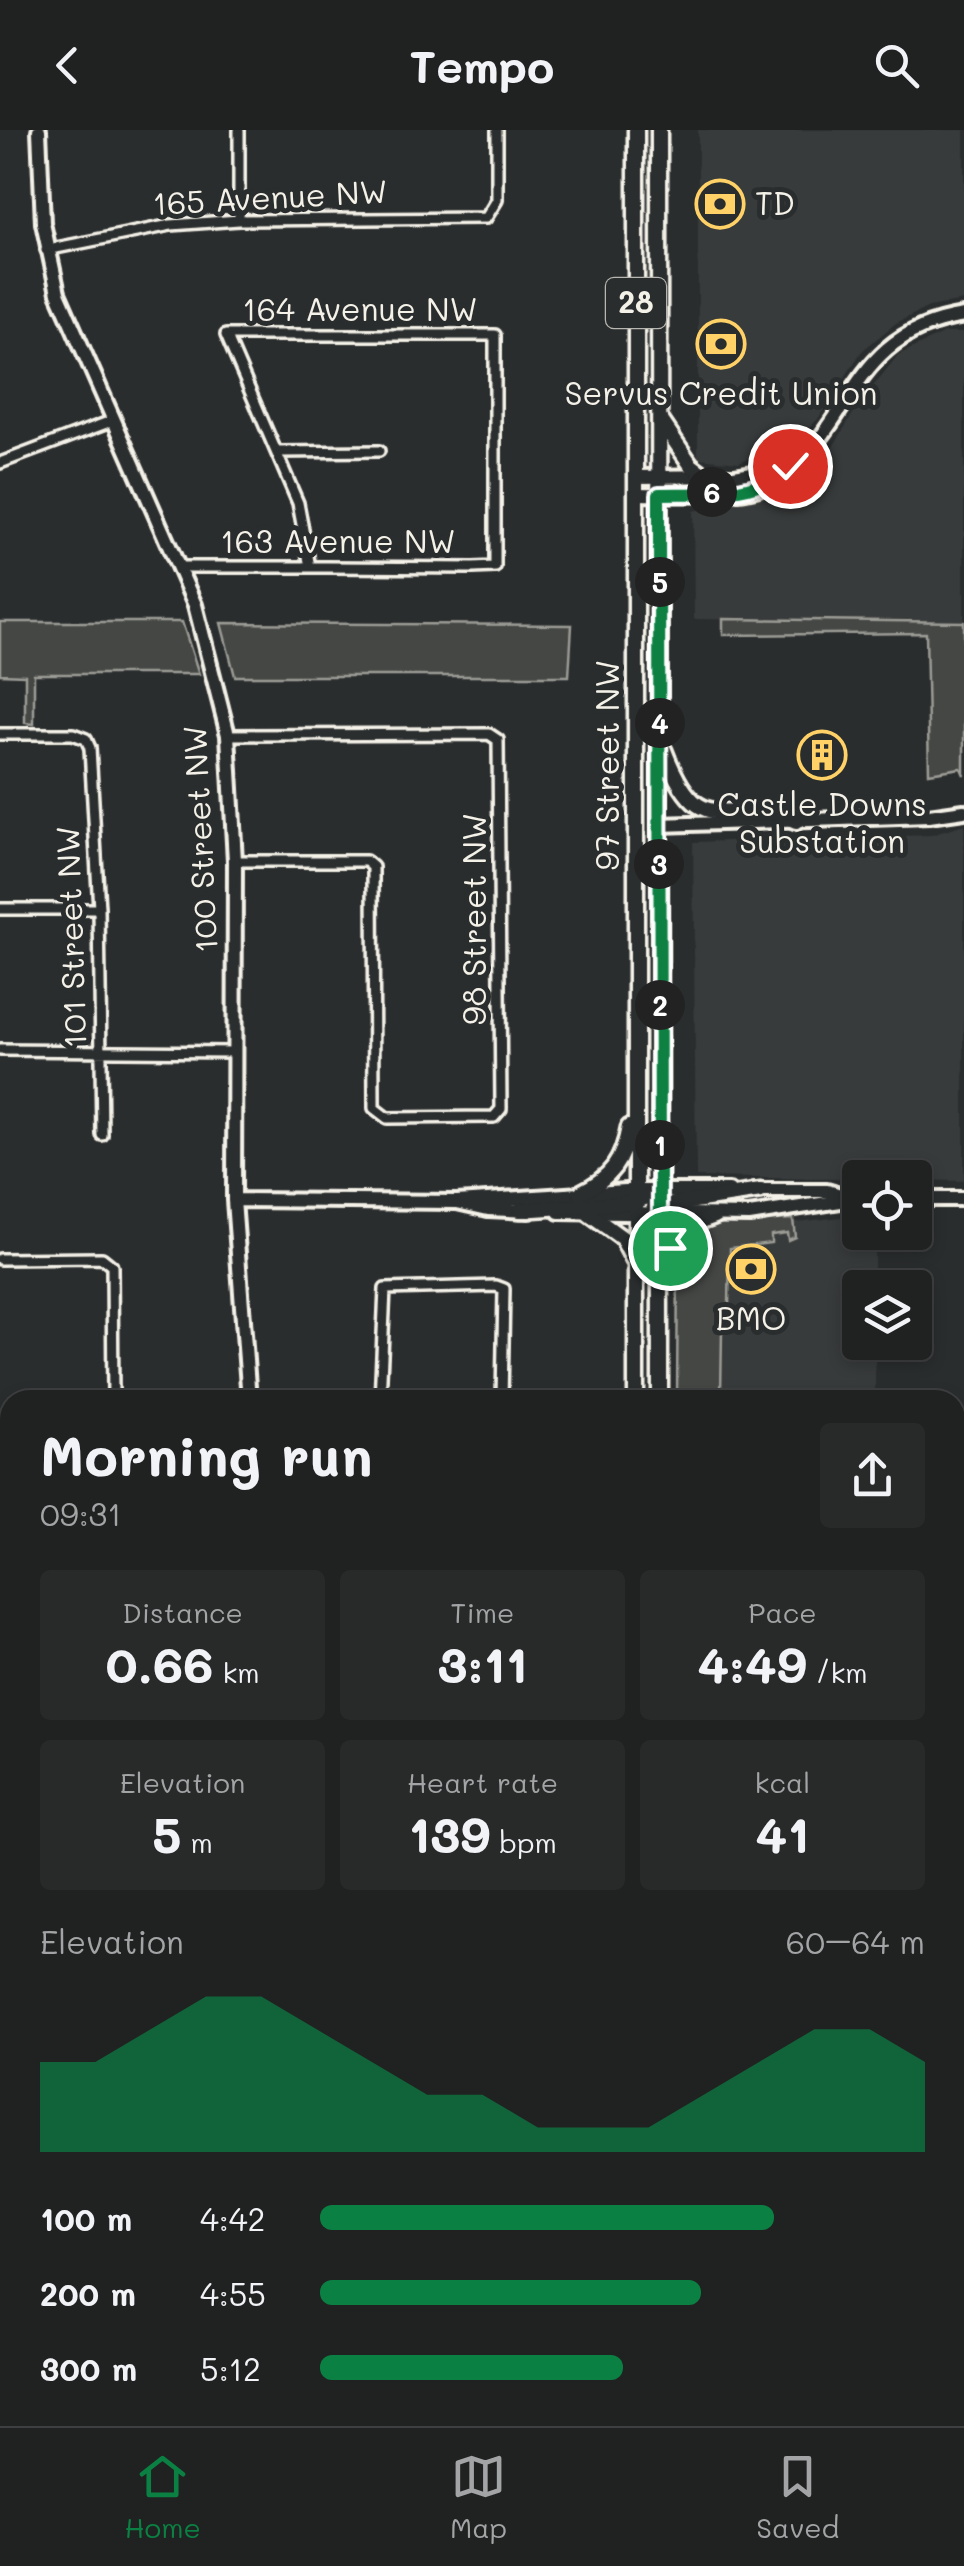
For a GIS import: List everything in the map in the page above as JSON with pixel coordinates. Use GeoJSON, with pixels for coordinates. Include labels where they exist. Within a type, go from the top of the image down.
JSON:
{"type":"FeatureCollection","features":[{"type":"Feature","properties":{"kind":"main road","name":"97 Street NW"},"geometry":{"type":"LineString","coordinates":[[636,130],[636,1390]]}},
{"type":"Feature","properties":{"kind":"main road","name":"97 Street NW"},"geometry":{"type":"LineString","coordinates":[[659,130],[660,1390]]}},
{"type":"Feature","properties":{"kind":"main road"},"geometry":{"type":"LineString","coordinates":[[660,418],[684,457],[708,476]]}},
{"type":"Feature","properties":{"kind":"main road"},"geometry":{"type":"LineString","coordinates":[[660,740],[678,789],[698,807],[720,812],[766,812],[796,822]]}},
{"type":"Feature","properties":{"kind":"main road"},"geometry":{"type":"LineString","coordinates":[[580,1193],[604,1180],[622,1159],[636,1087]]}},
{"type":"Feature","properties":{"kind":"main road"},"geometry":{"type":"LineString","coordinates":[[520,1210],[660,1203],[762,1192]]}},
{"type":"Feature","properties":{"kind":"main road"},"geometry":{"type":"LineString","coordinates":[[589,1214],[622,1238],[636,1266]]}},
{"type":"Feature","properties":{"kind":"main road"},"geometry":{"type":"LineString","coordinates":[[660,1266],[685,1226],[715,1216]]}},
{"type":"Feature","properties":{"kind":"street","name":"100 Street NW"},"geometry":{"type":"LineString","coordinates":[[38,130],[46,250],[58,293],[180,566],[202,624],[228,735],[235,861],[234,1200],[248,1390]]}},
{"type":"Feature","properties":{"kind":"street"},"geometry":{"type":"LineString","coordinates":[[239,130],[239,220]]}},
{"type":"Feature","properties":{"kind":"street","name":"165 Avenue NW"},"geometry":{"type":"LineString","coordinates":[[46,250],[171,226],[239,220],[475,220],[494,211],[496,130]]}},
{"type":"Feature","properties":{"kind":"street"},"geometry":{"type":"LineString","coordinates":[[636,494],[752,489],[772,483],[820,438],[861,374],[881,352],[919,326],[964,316]]}},
{"type":"Feature","properties":{"kind":"street","name":"164 Avenue NW"},"geometry":{"type":"LineString","coordinates":[[278,452],[226,335],[494,335],[496,567]]}},
{"type":"Feature","properties":{"kind":"street"},"geometry":{"type":"LineString","coordinates":[[0,463],[114,420]]}},
{"type":"Feature","properties":{"kind":"street"},"geometry":{"type":"LineString","coordinates":[[310,567],[298,503],[278,452],[379,452]]}},
{"type":"Feature","properties":{"kind":"street"},"geometry":{"type":"LineString","coordinates":[[636,477],[708,476],[790,466]]}},
{"type":"Feature","properties":{"kind":"street","name":"163 Avenue NW"},"geometry":{"type":"LineString","coordinates":[[180,566],[496,567]]}},
{"type":"Feature","properties":{"kind":"street","name":"101 Street NW"},"geometry":{"type":"LineString","coordinates":[[0,734],[73,734],[86,738],[99,909],[102,1135]]}},
{"type":"Feature","properties":{"kind":"street","name":"98 Street NW"},"geometry":{"type":"LineString","coordinates":[[228,735],[490,734],[498,740],[501,1109],[494,1118],[387,1118],[374,1108],[373,867],[366,861],[235,861]]}},
{"type":"Feature","properties":{"kind":"street"},"geometry":{"type":"LineString","coordinates":[[636,826],[796,822],[964,810]]}},
{"type":"Feature","properties":{"kind":"street"},"geometry":{"type":"LineString","coordinates":[[0,908],[99,909]]}},
{"type":"Feature","properties":{"kind":"street"},"geometry":{"type":"LineString","coordinates":[[0,1050],[235,1052]]}},
{"type":"Feature","properties":{"kind":"street"},"geometry":{"type":"LineString","coordinates":[[762,1192],[842,1195]]}},
{"type":"Feature","properties":{"kind":"street"},"geometry":{"type":"LineString","coordinates":[[234,1200],[457,1202],[580,1193],[660,1203],[715,1216],[800,1209],[842,1201]]}},
{"type":"Feature","properties":{"kind":"street"},"geometry":{"type":"LineString","coordinates":[[932,1199],[964,1199]]}},
{"type":"Feature","properties":{"kind":"street"},"geometry":{"type":"LineString","coordinates":[[457,1202],[589,1214],[636,1202]]}},
{"type":"Feature","properties":{"kind":"street"},"geometry":{"type":"LineString","coordinates":[[1,1258],[102,1258],[112,1266],[114,1390]]}},
{"type":"Feature","properties":{"kind":"street"},"geometry":{"type":"LineString","coordinates":[[380,1390],[385,1289],[496,1286],[504,1289],[502,1390]]}},
{"type":"Feature","properties":{"kind":"shaded area"},"geometry":{"type":"Polygon","coordinates":[[[698,130],[964,130],[964,301],[929,307],[896,323],[862,351],[818,419],[798,440],[739,462],[698,458],[698,130]]]}},
{"type":"Feature","properties":{"kind":"shaded area"},"geometry":{"type":"Polygon","coordinates":[[[944,333],[964,333],[964,622],[694,619],[693,511],[777,494],[824,462],[858,405],[898,355],[944,333]]]}},
{"type":"Feature","properties":{"kind":"shaded area"},"geometry":{"type":"Polygon","coordinates":[[[723,619],[964,622],[964,775],[961,768],[929,773],[926,633],[723,635],[723,619]]]}},
{"type":"Feature","properties":{"kind":"shaded area"},"geometry":{"type":"Polygon","coordinates":[[[0,622],[182,622],[199,674],[34,674],[34,724],[25,723],[25,675],[0,674],[0,622]]]}},
{"type":"Feature","properties":{"kind":"shaded area"},"geometry":{"type":"Polygon","coordinates":[[[221,623],[572,625],[569,676],[235,676],[221,623]]]}},
{"type":"Feature","properties":{"kind":"shaded area"},"geometry":{"type":"Polygon","coordinates":[[[964,825],[964,1181],[932,1181],[932,1160],[842,1160],[842,1179],[696,1177],[693,842],[931,835],[964,825]]]}},
{"type":"Feature","properties":{"kind":"shaded area"},"geometry":{"type":"Polygon","coordinates":[[[842,1217],[842,1250],[874,1250],[874,1270],[842,1270],[842,1360],[875,1360],[875,1390],[722,1390],[722,1230],[842,1217]]]}},
{"type":"Feature","properties":{"kind":"shaded area"},"geometry":{"type":"Polygon","coordinates":[[[793,1219],[795,1237],[788,1240],[787,1233],[771,1235],[771,1243],[730,1248],[729,1306],[737,1317],[730,1320],[730,1328],[722,1329],[721,1390],[677,1390],[678,1255],[685,1233],[702,1224],[793,1219]]]}},
{"type":"Feature","properties":{"kind":"place","name":"TD"},"geometry":{"type":"Point","coordinates":[720,204]}},
{"type":"Feature","properties":{"kind":"place","name":"Servus Credit Union"},"geometry":{"type":"Point","coordinates":[721,344]}},
{"type":"Feature","properties":{"kind":"place","name":"Castle Downs Substation"},"geometry":{"type":"Point","coordinates":[822,755]}},
{"type":"Feature","properties":{"kind":"place","name":"BMO"},"geometry":{"type":"Point","coordinates":[751,1269]}},
{"type":"Feature","properties":{"kind":"route"},"geometry":{"type":"LineString","coordinates":[[670,1248],[660,1266],[659,494],[752,489],[772,483],[790,466]]}}]}
